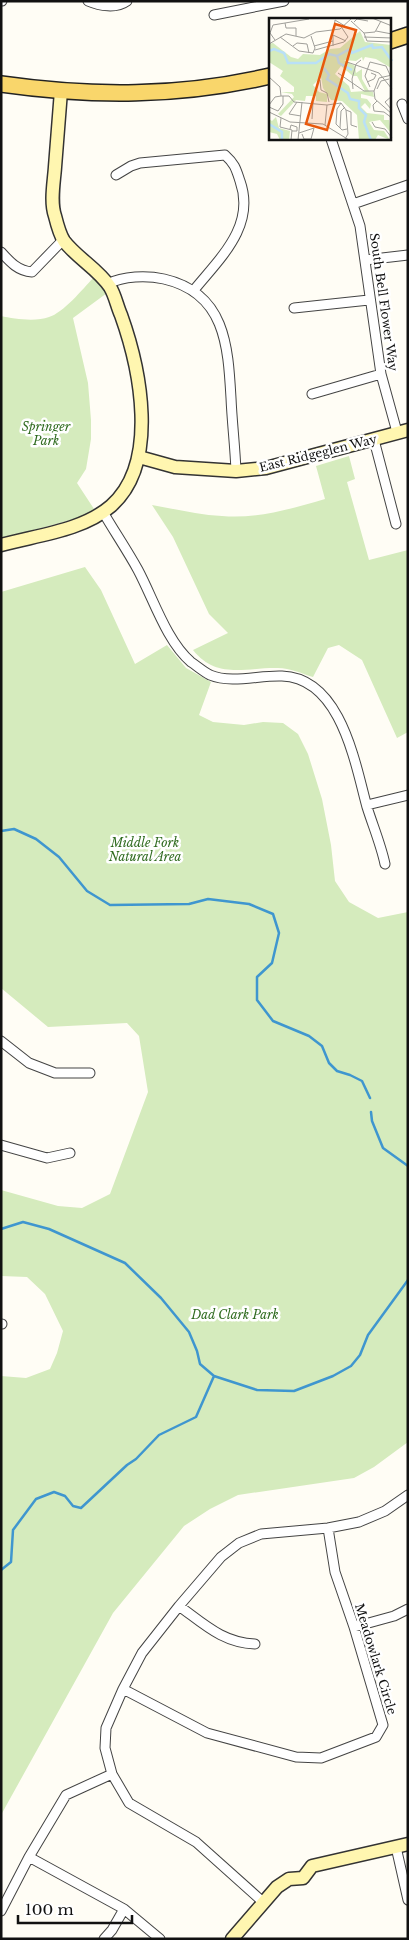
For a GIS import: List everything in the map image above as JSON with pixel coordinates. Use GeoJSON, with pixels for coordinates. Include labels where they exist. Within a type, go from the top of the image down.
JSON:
{"type":"FeatureCollection","features":[{"type":"Feature","properties":{"kind":"main road"},"geometry":{"type":"LineString","coordinates":[[392,39],[408,35]]}},
{"type":"Feature","properties":{"kind":"main road"},"geometry":{"type":"LineString","coordinates":[[1,84],[61,92],[105,94],[189,91],[269,76]]}},
{"type":"Feature","properties":{"kind":"street"},"geometry":{"type":"LineString","coordinates":[[88,1],[107,6],[123,4],[127,1]]}},
{"type":"Feature","properties":{"kind":"street"},"geometry":{"type":"LineString","coordinates":[[214,15],[284,3]]}},
{"type":"Feature","properties":{"kind":"street"},"geometry":{"type":"LineString","coordinates":[[1,545],[79,525],[102,512],[112,505],[127,488],[139,457],[142,422],[134,357],[126,329],[110,288],[63,240],[54,214],[53,187],[61,92]]}},
{"type":"Feature","properties":{"kind":"street"},"geometry":{"type":"LineString","coordinates":[[402,104],[408,119]]}},
{"type":"Feature","properties":{"kind":"street","name":"South Bell Flower Way"},"geometry":{"type":"LineString","coordinates":[[331,140],[360,226],[381,374],[403,431]]}},
{"type":"Feature","properties":{"kind":"street"},"geometry":{"type":"LineString","coordinates":[[116,175],[140,163],[224,155],[234,163],[244,192],[242,223],[234,240],[194,290]]}},
{"type":"Feature","properties":{"kind":"street"},"geometry":{"type":"LineString","coordinates":[[353,204],[408,185]]}},
{"type":"Feature","properties":{"kind":"street"},"geometry":{"type":"LineString","coordinates":[[1,252],[22,271],[32,272],[63,240]]}},
{"type":"Feature","properties":{"kind":"street"},"geometry":{"type":"LineString","coordinates":[[365,260],[408,255]]}},
{"type":"Feature","properties":{"kind":"street"},"geometry":{"type":"LineString","coordinates":[[107,284],[126,278],[141,277],[159,278],[175,282],[194,290],[216,315],[227,353],[236,471]]}},
{"type":"Feature","properties":{"kind":"street"},"geometry":{"type":"LineString","coordinates":[[294,308],[369,300]]}},
{"type":"Feature","properties":{"kind":"street"},"geometry":{"type":"LineString","coordinates":[[312,394],[381,374]]}},
{"type":"Feature","properties":{"kind":"street","name":"East Ridgeglen Way"},"geometry":{"type":"LineString","coordinates":[[139,457],[175,467],[236,471],[266,468],[403,431]]}},
{"type":"Feature","properties":{"kind":"street"},"geometry":{"type":"LineString","coordinates":[[374,440],[396,524]]}},
{"type":"Feature","properties":{"kind":"street"},"geometry":{"type":"LineString","coordinates":[[102,512],[138,570],[169,634],[190,660],[209,675],[228,679],[283,676],[306,682],[322,695],[335,712],[348,739],[375,834],[386,864]]}},
{"type":"Feature","properties":{"kind":"street"},"geometry":{"type":"LineString","coordinates":[[367,805],[408,795]]}},
{"type":"Feature","properties":{"kind":"street"},"geometry":{"type":"LineString","coordinates":[[1,1041],[29,1063],[55,1073],[90,1073]]}},
{"type":"Feature","properties":{"kind":"street"},"geometry":{"type":"LineString","coordinates":[[1,1145],[47,1158],[70,1153]]}},
{"type":"Feature","properties":{"kind":"street"},"geometry":{"type":"LineString","coordinates":[[263,1902],[196,1842],[128,1803],[112,1774],[105,1748],[106,1728],[142,1653],[221,1557],[239,1543],[261,1534],[328,1528],[359,1522],[386,1511],[408,1495]]}},
{"type":"Feature","properties":{"kind":"street","name":"Meadowlark Circle"},"geometry":{"type":"LineString","coordinates":[[123,1690],[207,1733],[296,1757],[321,1758],[376,1737],[383,1725],[354,1627],[335,1572],[328,1528]]}},
{"type":"Feature","properties":{"kind":"street"},"geometry":{"type":"LineString","coordinates":[[179,1606],[219,1635],[240,1644],[255,1644]]}},
{"type":"Feature","properties":{"kind":"street"},"geometry":{"type":"LineString","coordinates":[[354,1627],[394,1616],[408,1609]]}},
{"type":"Feature","properties":{"kind":"street"},"geometry":{"type":"LineString","coordinates":[[1,1911],[29,1856],[66,1794],[112,1774]]}},
{"type":"Feature","properties":{"kind":"street"},"geometry":{"type":"LineString","coordinates":[[232,1939],[263,1902],[289,1879],[303,1878],[312,1866],[402,1846],[408,1900]]}},
{"type":"Feature","properties":{"kind":"street"},"geometry":{"type":"LineString","coordinates":[[29,1856],[124,1908],[160,1939]]}},
{"type":"Feature","properties":{"kind":"street"},"geometry":{"type":"LineString","coordinates":[[104,1939],[112,1930],[124,1908]]}},
{"type":"Feature","properties":{"kind":"green space","name":"Springer Park"},"geometry":{"type":"Polygon","coordinates":[[[93,278],[107,293],[73,318],[88,383],[91,420],[91,439],[86,469],[77,483],[96,512],[1,539],[1,316],[32,320],[44,319],[55,315],[93,278]]]}},
{"type":"Feature","properties":{"kind":"green space"},"geometry":{"type":"Polygon","coordinates":[[[349,456],[355,479],[347,482],[369,560],[408,550],[408,732],[397,738],[362,660],[339,645],[328,648],[313,677],[285,668],[231,670],[211,665],[202,659],[193,650],[228,633],[209,614],[173,537],[152,505],[235,517],[287,510],[325,499],[316,466],[349,456]]]}},
{"type":"Feature","properties":{"kind":"green space","name":"Dad Clark Park"},"geometry":{"type":"Polygon","coordinates":[[[85,567],[101,590],[135,664],[167,645],[186,668],[211,682],[199,715],[213,722],[244,725],[263,722],[283,723],[298,734],[308,754],[322,799],[331,845],[335,881],[349,902],[378,918],[408,912],[408,1442],[374,1467],[354,1478],[238,1495],[210,1509],[184,1526],[113,1613],[1,1815],[1,1376],[26,1378],[50,1369],[63,1331],[45,1294],[27,1277],[1,1276],[1,1190],[58,1206],[82,1208],[110,1194],[148,1092],[139,1036],[127,1023],[48,1027],[1,988],[1,592],[85,567]]]}},
{"type":"Feature","properties":{"kind":"waterway"},"geometry":{"type":"LineString","coordinates":[[1,831],[14,829],[36,839],[59,857],[87,891],[110,905],[189,904],[208,899],[249,904],[273,914],[279,933],[272,963],[257,977],[257,1000],[273,1021],[309,1036],[322,1046],[329,1063],[337,1071],[362,1081],[370,1098]]}},
{"type":"Feature","properties":{"kind":"waterway"},"geometry":{"type":"LineString","coordinates":[[371,1112],[372,1121],[383,1148],[408,1166]]}},
{"type":"Feature","properties":{"kind":"waterway"},"geometry":{"type":"LineString","coordinates":[[1,1229],[23,1222],[49,1229],[125,1263],[161,1298],[189,1332],[200,1364],[214,1376]]}},
{"type":"Feature","properties":{"kind":"waterway"},"geometry":{"type":"LineString","coordinates":[[1,1570],[11,1562],[13,1530],[36,1499],[54,1492],[65,1496],[73,1506],[81,1508],[127,1465],[136,1459],[159,1435],[196,1417],[214,1376],[257,1390],[294,1391],[333,1376],[351,1366],[360,1355],[368,1335],[408,1280]]}},
{"type":"Feature","properties":{"kind":"park label","name":"Middle Fork Natural Area"},"geometry":{"type":"Point","coordinates":[145,849]}}]}
